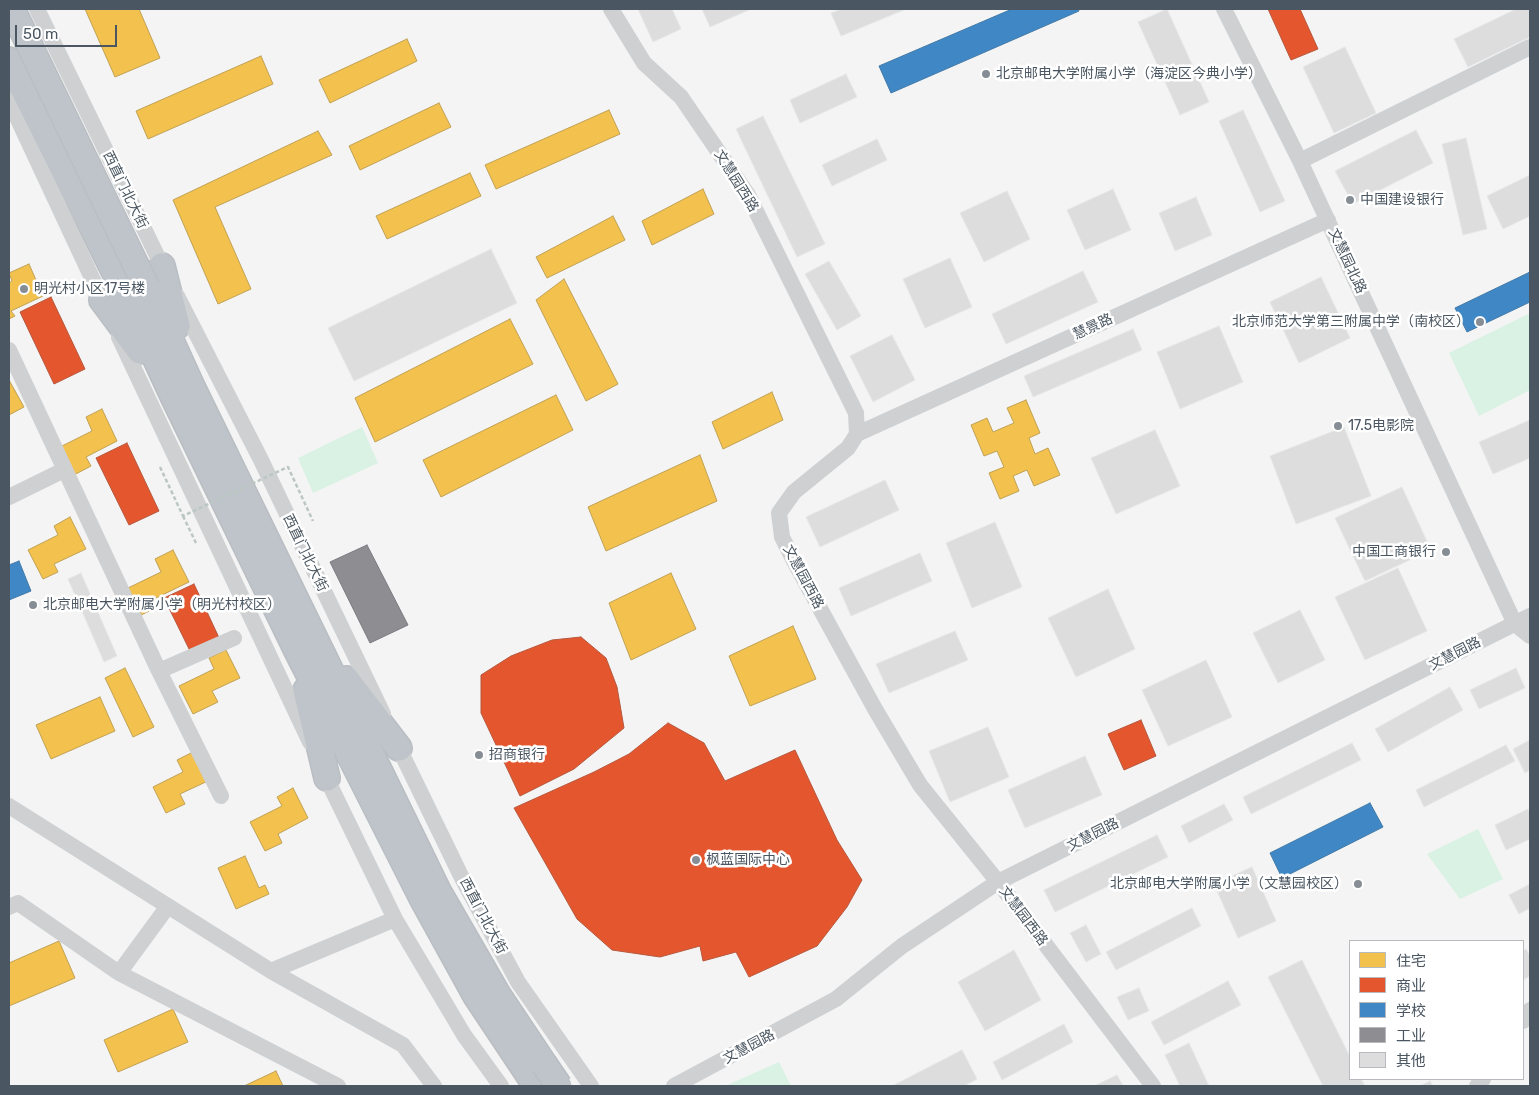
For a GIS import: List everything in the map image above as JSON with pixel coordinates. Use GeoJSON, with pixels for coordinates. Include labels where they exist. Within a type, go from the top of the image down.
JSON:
{"type":"FeatureCollection","features":[{"type":"Feature","properties":{"kind":"highway","name":"西直门北大街"},"geometry":{"type":"LineString","coordinates":[[12,9],[183,393],[304,641],[438,891],[498,995],[536,1075],[559,1086]]}},
{"type":"Feature","properties":{"kind":"highway","name":"西直门北大街"},"geometry":{"type":"LineString","coordinates":[[9,60],[138,295]]}},
{"type":"Feature","properties":{"kind":"highway"},"geometry":{"type":"LineString","coordinates":[[162,266],[183,393]]}},
{"type":"Feature","properties":{"kind":"highway"},"geometry":{"type":"LineString","coordinates":[[102,300],[183,393]]}},
{"type":"Feature","properties":{"kind":"highway"},"geometry":{"type":"LineString","coordinates":[[304,641],[399,748]]}},
{"type":"Feature","properties":{"kind":"highway"},"geometry":{"type":"LineString","coordinates":[[304,641],[327,778]]}},
{"type":"Feature","properties":{"kind":"street"},"geometry":{"type":"LineString","coordinates":[[9,20],[35,9]]}},
{"type":"Feature","properties":{"kind":"street","name":"西直门北大街"},"geometry":{"type":"LineString","coordinates":[[35,9],[162,266],[260,458],[463,880],[518,982],[591,1086]]}},
{"type":"Feature","properties":{"kind":"street","name":"文慧园西路"},"geometry":{"type":"LineString","coordinates":[[611,9],[644,63],[681,97],[748,195],[856,413],[858,434],[848,448],[794,492],[779,513],[782,537],[794,561],[875,709],[920,785],[998,882],[1153,1086]]}},
{"type":"Feature","properties":{"kind":"street","name":"文慧园北路"},"geometry":{"type":"LineString","coordinates":[[1224,9],[1300,161],[1516,624]]}},
{"type":"Feature","properties":{"kind":"street"},"geometry":{"type":"LineString","coordinates":[[1300,161],[1530,47]]}},
{"type":"Feature","properties":{"kind":"street"},"geometry":{"type":"LineString","coordinates":[[9,100],[395,919],[464,1035],[501,1086]]}},
{"type":"Feature","properties":{"kind":"street","name":"慧景路"},"geometry":{"type":"LineString","coordinates":[[858,434],[1328,220]]}},
{"type":"Feature","properties":{"kind":"street"},"geometry":{"type":"LineString","coordinates":[[9,350],[159,671],[221,796]]}},
{"type":"Feature","properties":{"kind":"street"},"geometry":{"type":"LineString","coordinates":[[9,496],[64,470]]}},
{"type":"Feature","properties":{"kind":"street","name":"文慧园路"},"geometry":{"type":"LineString","coordinates":[[674,1086],[836,999],[902,946],[998,882],[1530,616]]}},
{"type":"Feature","properties":{"kind":"street"},"geometry":{"type":"LineString","coordinates":[[1516,624],[1530,636]]}},
{"type":"Feature","properties":{"kind":"street"},"geometry":{"type":"LineString","coordinates":[[159,671],[234,638]]}},
{"type":"Feature","properties":{"kind":"street"},"geometry":{"type":"LineString","coordinates":[[9,806],[271,971],[403,1045],[434,1086]]}},
{"type":"Feature","properties":{"kind":"street"},"geometry":{"type":"LineString","coordinates":[[9,907],[18,903],[119,973],[338,1086]]}},
{"type":"Feature","properties":{"kind":"street"},"geometry":{"type":"LineString","coordinates":[[119,973],[168,906]]}},
{"type":"Feature","properties":{"kind":"street"},"geometry":{"type":"LineString","coordinates":[[271,971],[395,919]]}},
{"type":"Feature","properties":{"kind":"street"},"geometry":{"type":"LineString","coordinates":[[559,1086],[580,1072]]}},
{"type":"Feature","properties":{"kind":"path"},"geometry":{"type":"LineString","coordinates":[[160,467],[196,543]]}},
{"type":"Feature","properties":{"kind":"path"},"geometry":{"type":"LineString","coordinates":[[183,516],[288,468],[312,521]]}},
{"type":"Feature","properties":{"kind":"green space"},"geometry":{"type":"Polygon","coordinates":[[[1530,313],[1530,390],[1479,416],[1449,353],[1530,313]]]}},
{"type":"Feature","properties":{"kind":"green space"},"geometry":{"type":"Polygon","coordinates":[[[362,427],[378,463],[313,493],[298,458],[362,427]]]}},
{"type":"Feature","properties":{"kind":"green space"},"geometry":{"type":"Polygon","coordinates":[[[1478,829],[1503,879],[1460,899],[1427,854],[1478,829]]]}},
{"type":"Feature","properties":{"kind":"green space"},"geometry":{"type":"Polygon","coordinates":[[[779,1062],[791,1086],[725,1086],[779,1062]]]}},
{"type":"Feature","properties":{"kind":"building: 住宅"},"geometry":{"type":"Polygon","coordinates":[[[85,9],[139,9],[160,58],[115,77],[85,9]]]}},
{"type":"Feature","properties":{"kind":"building: 住宅"},"geometry":{"type":"Polygon","coordinates":[[[407,39],[417,61],[330,103],[319,80],[407,39]]]}},
{"type":"Feature","properties":{"kind":"building: 住宅"},"geometry":{"type":"Polygon","coordinates":[[[261,56],[273,84],[148,139],[136,111],[261,56]]]}},
{"type":"Feature","properties":{"kind":"building: 住宅"},"geometry":{"type":"Polygon","coordinates":[[[439,103],[451,127],[360,170],[349,146],[439,103]]]}},
{"type":"Feature","properties":{"kind":"building: 住宅"},"geometry":{"type":"Polygon","coordinates":[[[609,110],[620,134],[496,189],[485,165],[609,110]]]}},
{"type":"Feature","properties":{"kind":"building: 住宅"},"geometry":{"type":"Polygon","coordinates":[[[318,131],[332,155],[215,207],[251,289],[218,304],[173,200],[318,131]]]}},
{"type":"Feature","properties":{"kind":"building: 住宅"},"geometry":{"type":"Polygon","coordinates":[[[470,173],[481,196],[387,239],[376,216],[470,173]]]}},
{"type":"Feature","properties":{"kind":"building: 住宅"},"geometry":{"type":"Polygon","coordinates":[[[703,189],[714,214],[652,245],[642,221],[703,189]]]}},
{"type":"Feature","properties":{"kind":"building: 住宅"},"geometry":{"type":"Polygon","coordinates":[[[613,216],[625,240],[547,278],[536,257],[613,216]]]}},
{"type":"Feature","properties":{"kind":"building: 住宅","name":"明光村小区17号楼"},"geometry":{"type":"Polygon","coordinates":[[[29,264],[43,296],[11,311],[15,316],[9,319],[9,283],[12,281],[9,273],[29,264]]]}},
{"type":"Feature","properties":{"kind":"building: 住宅"},"geometry":{"type":"Polygon","coordinates":[[[564,279],[618,384],[586,401],[536,300],[564,279]]]}},
{"type":"Feature","properties":{"kind":"building: 住宅"},"geometry":{"type":"Polygon","coordinates":[[[510,319],[533,364],[375,442],[355,398],[510,319]]]}},
{"type":"Feature","properties":{"kind":"building: 住宅"},"geometry":{"type":"Polygon","coordinates":[[[9,380],[24,407],[9,415],[9,380]]]}},
{"type":"Feature","properties":{"kind":"building: 住宅"},"geometry":{"type":"Polygon","coordinates":[[[772,392],[783,420],[723,449],[712,422],[772,392]]]}},
{"type":"Feature","properties":{"kind":"building: 住宅"},"geometry":{"type":"Polygon","coordinates":[[[556,395],[573,430],[441,497],[423,460],[556,395]]]}},
{"type":"Feature","properties":{"kind":"building: 住宅"},"geometry":{"type":"Polygon","coordinates":[[[1026,400],[1040,433],[1029,438],[1035,454],[1048,448],[1060,475],[1034,486],[1027,470],[1013,476],[1019,491],[1000,499],[989,473],[1004,467],[997,451],[984,456],[971,425],[987,418],[993,432],[1014,423],[1007,408],[1026,400]]]}},
{"type":"Feature","properties":{"kind":"building: 住宅"},"geometry":{"type":"Polygon","coordinates":[[[102,409],[117,441],[86,457],[91,466],[72,476],[58,448],[92,431],[86,417],[102,409]]]}},
{"type":"Feature","properties":{"kind":"building: 住宅"},"geometry":{"type":"Polygon","coordinates":[[[700,455],[717,501],[606,551],[588,507],[700,455]]]}},
{"type":"Feature","properties":{"kind":"building: 住宅"},"geometry":{"type":"Polygon","coordinates":[[[70,517],[86,549],[54,564],[58,572],[43,579],[28,550],[58,535],[54,526],[70,517]]]}},
{"type":"Feature","properties":{"kind":"building: 住宅"},"geometry":{"type":"Polygon","coordinates":[[[173,550],[189,582],[156,598],[162,605],[141,615],[128,588],[161,572],[155,559],[173,550]]]}},
{"type":"Feature","properties":{"kind":"building: 住宅"},"geometry":{"type":"Polygon","coordinates":[[[671,573],[696,629],[631,660],[609,603],[671,573]]]}},
{"type":"Feature","properties":{"kind":"building: 住宅"},"geometry":{"type":"Polygon","coordinates":[[[793,626],[816,679],[750,706],[729,656],[793,626]]]}},
{"type":"Feature","properties":{"kind":"building: 住宅"},"geometry":{"type":"Polygon","coordinates":[[[226,650],[240,678],[212,691],[218,702],[193,714],[179,686],[214,669],[209,658],[226,650]]]}},
{"type":"Feature","properties":{"kind":"building: 住宅"},"geometry":{"type":"Polygon","coordinates":[[[125,668],[154,727],[133,737],[105,678],[125,668]]]}},
{"type":"Feature","properties":{"kind":"building: 住宅"},"geometry":{"type":"Polygon","coordinates":[[[100,697],[115,731],[51,759],[36,725],[100,697]]]}},
{"type":"Feature","properties":{"kind":"building: 住宅"},"geometry":{"type":"Polygon","coordinates":[[[195,751],[210,780],[180,794],[185,804],[166,813],[153,787],[183,772],[177,760],[195,751]]]}},
{"type":"Feature","properties":{"kind":"building: 住宅"},"geometry":{"type":"Polygon","coordinates":[[[293,788],[308,818],[278,834],[282,843],[265,851],[250,822],[282,806],[277,797],[293,788]]]}},
{"type":"Feature","properties":{"kind":"building: 住宅"},"geometry":{"type":"Polygon","coordinates":[[[245,856],[259,888],[265,885],[269,894],[236,909],[218,868],[245,856]]]}},
{"type":"Feature","properties":{"kind":"building: 住宅"},"geometry":{"type":"Polygon","coordinates":[[[59,941],[75,978],[9,1006],[9,963],[59,941]]]}},
{"type":"Feature","properties":{"kind":"building: 住宅"},"geometry":{"type":"Polygon","coordinates":[[[173,1009],[188,1042],[118,1072],[104,1040],[173,1009]]]}},
{"type":"Feature","properties":{"kind":"building: 住宅"},"geometry":{"type":"Polygon","coordinates":[[[276,1071],[283,1086],[244,1086],[276,1071]]]}},
{"type":"Feature","properties":{"kind":"building: 商业"},"geometry":{"type":"Polygon","coordinates":[[[1268,9],[1300,9],[1318,49],[1291,60],[1268,9]]]}},
{"type":"Feature","properties":{"kind":"building: 商业"},"geometry":{"type":"Polygon","coordinates":[[[51,297],[85,369],[54,384],[20,312],[51,297]]]}},
{"type":"Feature","properties":{"kind":"building: 商业"},"geometry":{"type":"Polygon","coordinates":[[[127,443],[159,511],[129,525],[96,458],[127,443]]]}},
{"type":"Feature","properties":{"kind":"building: 商业"},"geometry":{"type":"Polygon","coordinates":[[[194,584],[221,642],[192,655],[164,598],[194,584]]]}},
{"type":"Feature","properties":{"kind":"building: 商业"},"geometry":{"type":"Polygon","coordinates":[[[581,637],[606,658],[617,687],[624,728],[574,769],[520,796],[481,713],[481,675],[511,656],[552,640],[581,637]]]}},
{"type":"Feature","properties":{"kind":"building: 商业"},"geometry":{"type":"Polygon","coordinates":[[[1141,720],[1156,756],[1124,770],[1108,734],[1141,720]]]}},
{"type":"Feature","properties":{"kind":"building: 商业","name":"枫蓝国际中心"},"geometry":{"type":"Polygon","coordinates":[[[668,723],[704,743],[725,781],[795,750],[837,840],[862,880],[847,907],[817,946],[749,977],[736,952],[703,961],[700,946],[660,957],[612,950],[577,919],[514,808],[629,754],[668,723]]]}},
{"type":"Feature","properties":{"kind":"building: 学校"},"geometry":{"type":"Polygon","coordinates":[[[1012,9],[1078,9],[1079,11],[891,93],[879,66],[1012,9]]]}},
{"type":"Feature","properties":{"kind":"building: 学校"},"geometry":{"type":"Polygon","coordinates":[[[1530,272],[1530,302],[1467,332],[1455,308],[1530,272]]]}},
{"type":"Feature","properties":{"kind":"building: 学校"},"geometry":{"type":"Polygon","coordinates":[[[19,561],[31,591],[9,600],[9,565],[19,561]]]}},
{"type":"Feature","properties":{"kind":"building: 学校"},"geometry":{"type":"Polygon","coordinates":[[[1370,803],[1383,827],[1282,878],[1270,853],[1370,803]]]}},
{"type":"Feature","properties":{"kind":"building: 工业"},"geometry":{"type":"Polygon","coordinates":[[[367,545],[408,625],[370,643],[330,562],[367,545]]]}},
{"type":"Feature","properties":{"kind":"building: 其他"},"geometry":{"type":"Polygon","coordinates":[[[638,9],[672,9],[681,29],[653,42],[638,9]]]}},
{"type":"Feature","properties":{"kind":"building: 其他"},"geometry":{"type":"Polygon","coordinates":[[[702,9],[751,9],[710,27],[702,9]]]}},
{"type":"Feature","properties":{"kind":"building: 其他"},"geometry":{"type":"Polygon","coordinates":[[[842,9],[906,9],[841,36],[831,13],[842,9]]]}},
{"type":"Feature","properties":{"kind":"building: 其他"},"geometry":{"type":"Polygon","coordinates":[[[1167,9],[1209,102],[1180,115],[1138,22],[1167,9]]]}},
{"type":"Feature","properties":{"kind":"building: 其他"},"geometry":{"type":"Polygon","coordinates":[[[1516,9],[1530,9],[1530,37],[1468,67],[1454,39],[1516,9]]]}},
{"type":"Feature","properties":{"kind":"building: 其他"},"geometry":{"type":"Polygon","coordinates":[[[1345,47],[1376,113],[1334,133],[1303,67],[1345,47]]]}},
{"type":"Feature","properties":{"kind":"building: 其他"},"geometry":{"type":"Polygon","coordinates":[[[846,74],[857,97],[800,123],[790,100],[846,74]]]}},
{"type":"Feature","properties":{"kind":"building: 其他"},"geometry":{"type":"Polygon","coordinates":[[[1243,110],[1285,201],[1260,212],[1219,121],[1243,110]]]}},
{"type":"Feature","properties":{"kind":"building: 其他"},"geometry":{"type":"Polygon","coordinates":[[[763,116],[825,244],[797,257],[736,129],[763,116]]]}},
{"type":"Feature","properties":{"kind":"building: 其他"},"geometry":{"type":"Polygon","coordinates":[[[1416,130],[1433,163],[1353,204],[1335,171],[1416,130]]]}},
{"type":"Feature","properties":{"kind":"building: 其他"},"geometry":{"type":"Polygon","coordinates":[[[1466,138],[1487,229],[1463,235],[1442,144],[1466,138]]]}},
{"type":"Feature","properties":{"kind":"building: 其他"},"geometry":{"type":"Polygon","coordinates":[[[877,139],[887,160],[832,186],[822,165],[877,139]]]}},
{"type":"Feature","properties":{"kind":"building: 其他"},"geometry":{"type":"Polygon","coordinates":[[[1530,175],[1530,216],[1503,229],[1487,196],[1530,175]]]}},
{"type":"Feature","properties":{"kind":"building: 其他"},"geometry":{"type":"Polygon","coordinates":[[[1113,189],[1131,230],[1085,250],[1067,210],[1113,189]]]}},
{"type":"Feature","properties":{"kind":"building: 其他"},"geometry":{"type":"Polygon","coordinates":[[[1007,191],[1030,239],[984,262],[960,213],[1007,191]]]}},
{"type":"Feature","properties":{"kind":"building: 其他"},"geometry":{"type":"Polygon","coordinates":[[[1196,197],[1212,235],[1175,251],[1159,213],[1196,197]]]}},
{"type":"Feature","properties":{"kind":"building: 其他"},"geometry":{"type":"Polygon","coordinates":[[[491,249],[517,303],[354,381],[328,328],[491,249]]]}},
{"type":"Feature","properties":{"kind":"building: 其他"},"geometry":{"type":"Polygon","coordinates":[[[950,258],[972,307],[925,328],[903,279],[950,258]]]}},
{"type":"Feature","properties":{"kind":"building: 其他"},"geometry":{"type":"Polygon","coordinates":[[[829,261],[861,316],[837,330],[805,274],[829,261]]]}},
{"type":"Feature","properties":{"kind":"building: 其他"},"geometry":{"type":"Polygon","coordinates":[[[1083,271],[1098,302],[1006,344],[992,314],[1083,271]]]}},
{"type":"Feature","properties":{"kind":"building: 其他"},"geometry":{"type":"Polygon","coordinates":[[[1321,277],[1350,338],[1299,363],[1270,302],[1321,277]]]}},
{"type":"Feature","properties":{"kind":"building: 其他"},"geometry":{"type":"Polygon","coordinates":[[[1219,326],[1243,382],[1180,409],[1157,352],[1219,326]]]}},
{"type":"Feature","properties":{"kind":"building: 其他"},"geometry":{"type":"Polygon","coordinates":[[[1133,329],[1142,350],[1033,397],[1024,376],[1133,329]]]}},
{"type":"Feature","properties":{"kind":"building: 其他"},"geometry":{"type":"Polygon","coordinates":[[[892,335],[915,380],[873,402],[850,356],[892,335]]]}},
{"type":"Feature","properties":{"kind":"building: 其他"},"geometry":{"type":"Polygon","coordinates":[[[1530,420],[1530,458],[1493,474],[1479,442],[1530,420]]]}},
{"type":"Feature","properties":{"kind":"building: 其他"},"geometry":{"type":"Polygon","coordinates":[[[1344,427],[1371,496],[1296,524],[1270,456],[1344,427]]]}},
{"type":"Feature","properties":{"kind":"building: 其他"},"geometry":{"type":"Polygon","coordinates":[[[1155,430],[1180,486],[1116,514],[1091,458],[1155,430]]]}},
{"type":"Feature","properties":{"kind":"building: 其他"},"geometry":{"type":"Polygon","coordinates":[[[885,480],[899,510],[820,547],[806,517],[885,480]]]}},
{"type":"Feature","properties":{"kind":"building: 其他"},"geometry":{"type":"Polygon","coordinates":[[[1402,487],[1431,550],[1365,581],[1335,518],[1402,487]]]}},
{"type":"Feature","properties":{"kind":"building: 其他"},"geometry":{"type":"Polygon","coordinates":[[[995,522],[1022,587],[972,608],[946,543],[995,522]]]}},
{"type":"Feature","properties":{"kind":"building: 其他"},"geometry":{"type":"Polygon","coordinates":[[[920,553],[932,581],[851,616],[839,588],[920,553]]]}},
{"type":"Feature","properties":{"kind":"building: 其他"},"geometry":{"type":"Polygon","coordinates":[[[1398,568],[1427,631],[1365,660],[1335,597],[1398,568]]]}},
{"type":"Feature","properties":{"kind":"building: 其他"},"geometry":{"type":"Polygon","coordinates":[[[81,573],[117,656],[104,662],[68,579],[81,573]]]}},
{"type":"Feature","properties":{"kind":"building: 其他"},"geometry":{"type":"Polygon","coordinates":[[[1108,589],[1135,649],[1076,677],[1048,618],[1108,589]]]}},
{"type":"Feature","properties":{"kind":"building: 其他"},"geometry":{"type":"Polygon","coordinates":[[[1300,610],[1325,660],[1278,683],[1253,633],[1300,610]]]}},
{"type":"Feature","properties":{"kind":"building: 其他"},"geometry":{"type":"Polygon","coordinates":[[[955,631],[968,660],[889,693],[876,664],[955,631]]]}},
{"type":"Feature","properties":{"kind":"building: 其他"},"geometry":{"type":"Polygon","coordinates":[[[1206,660],[1232,717],[1168,746],[1142,690],[1206,660]]]}},
{"type":"Feature","properties":{"kind":"building: 其他"},"geometry":{"type":"Polygon","coordinates":[[[1516,668],[1525,688],[1479,709],[1470,690],[1516,668]]]}},
{"type":"Feature","properties":{"kind":"building: 其他"},"geometry":{"type":"Polygon","coordinates":[[[1450,687],[1463,710],[1388,752],[1375,729],[1450,687]]]}},
{"type":"Feature","properties":{"kind":"building: 其他"},"geometry":{"type":"Polygon","coordinates":[[[988,727],[1009,777],[950,802],[929,751],[988,727]]]}},
{"type":"Feature","properties":{"kind":"building: 其他"},"geometry":{"type":"Polygon","coordinates":[[[1530,740],[1530,770],[1525,773],[1513,749],[1530,740]]]}},
{"type":"Feature","properties":{"kind":"building: 其他"},"geometry":{"type":"Polygon","coordinates":[[[1352,743],[1361,760],[1251,814],[1243,797],[1352,743]]]}},
{"type":"Feature","properties":{"kind":"building: 其他"},"geometry":{"type":"Polygon","coordinates":[[[1506,745],[1515,761],[1424,807],[1416,790],[1506,745]]]}},
{"type":"Feature","properties":{"kind":"building: 其他"},"geometry":{"type":"Polygon","coordinates":[[[1085,756],[1102,795],[1025,828],[1008,790],[1085,756]]]}},
{"type":"Feature","properties":{"kind":"building: 其他"},"geometry":{"type":"Polygon","coordinates":[[[1224,804],[1233,820],[1189,843],[1181,826],[1224,804]]]}},
{"type":"Feature","properties":{"kind":"building: 其他"},"geometry":{"type":"Polygon","coordinates":[[[1528,809],[1530,814],[1530,839],[1506,850],[1495,825],[1528,809]]]}},
{"type":"Feature","properties":{"kind":"building: 其他"},"geometry":{"type":"Polygon","coordinates":[[[1157,835],[1168,857],[1055,912],[1044,890],[1157,835]]]}},
{"type":"Feature","properties":{"kind":"building: 其他"},"geometry":{"type":"Polygon","coordinates":[[[1252,867],[1276,921],[1238,938],[1214,884],[1252,867]]]}},
{"type":"Feature","properties":{"kind":"building: 其他"},"geometry":{"type":"Polygon","coordinates":[[[1530,884],[1530,908],[1519,914],[1509,895],[1530,884]]]}},
{"type":"Feature","properties":{"kind":"building: 其他"},"geometry":{"type":"Polygon","coordinates":[[[1192,908],[1201,926],[1116,970],[1106,952],[1192,908]]]}},
{"type":"Feature","properties":{"kind":"building: 其他"},"geometry":{"type":"Polygon","coordinates":[[[1086,925],[1101,954],[1086,962],[1070,933],[1086,925]]]}},
{"type":"Feature","properties":{"kind":"building: 其他"},"geometry":{"type":"Polygon","coordinates":[[[1526,949],[1530,956],[1530,976],[1524,979],[1524,950],[1526,949]]]}},
{"type":"Feature","properties":{"kind":"building: 其他"},"geometry":{"type":"Polygon","coordinates":[[[1014,950],[1041,1000],[985,1031],[958,982],[1014,950]]]}},
{"type":"Feature","properties":{"kind":"building: 其他"},"geometry":{"type":"Polygon","coordinates":[[[1302,960],[1349,1055],[1349,1080],[1362,1080],[1365,1086],[1323,1086],[1268,977],[1302,960]]]}},
{"type":"Feature","properties":{"kind":"building: 其他"},"geometry":{"type":"Polygon","coordinates":[[[1228,981],[1241,1005],[1164,1045],[1151,1022],[1228,981]]]}},
{"type":"Feature","properties":{"kind":"building: 其他"},"geometry":{"type":"Polygon","coordinates":[[[1139,988],[1149,1011],[1128,1020],[1117,997],[1139,988]]]}},
{"type":"Feature","properties":{"kind":"building: 其他"},"geometry":{"type":"Polygon","coordinates":[[[1064,1024],[1073,1042],[1002,1080],[993,1062],[1064,1024]]]}},
{"type":"Feature","properties":{"kind":"building: 其他"},"geometry":{"type":"Polygon","coordinates":[[[1189,1043],[1209,1086],[1180,1086],[1165,1055],[1189,1043]]]}},
{"type":"Feature","properties":{"kind":"building: 其他"},"geometry":{"type":"Polygon","coordinates":[[[962,1050],[977,1079],[964,1086],[892,1086],[962,1050]]]}},
{"type":"Feature","properties":{"kind":"building: 其他"},"geometry":{"type":"Polygon","coordinates":[[[1117,1075],[1123,1086],[1094,1086],[1117,1075]]]}},
{"type":"Feature","properties":{"kind":"building: 其他"},"geometry":{"type":"Polygon","coordinates":[[[1430,1081],[1433,1086],[1420,1086],[1430,1081]]]}},
{"type":"Feature","properties":{"kind":"place","name":"北京邮电大学附属小学（海淀区今典小学）"},"geometry":{"type":"Point","coordinates":[986,74]}},
{"type":"Feature","properties":{"kind":"place","name":"中国建设银行"},"geometry":{"type":"Point","coordinates":[1350,200]}},
{"type":"Feature","properties":{"kind":"place","name":"明光村小区17号楼"},"geometry":{"type":"Point","coordinates":[24,289]}},
{"type":"Feature","properties":{"kind":"place","name":"北京师范大学第三附属中学（南校区）"},"geometry":{"type":"Point","coordinates":[1480,322]}},
{"type":"Feature","properties":{"kind":"place","name":"17.5电影院"},"geometry":{"type":"Point","coordinates":[1338,426]}},
{"type":"Feature","properties":{"kind":"place","name":"中国工商银行"},"geometry":{"type":"Point","coordinates":[1446,552]}},
{"type":"Feature","properties":{"kind":"place","name":"北京邮电大学附属小学（明光村校区）"},"geometry":{"type":"Point","coordinates":[33,605]}},
{"type":"Feature","properties":{"kind":"place","name":"招商银行"},"geometry":{"type":"Point","coordinates":[479,755]}},
{"type":"Feature","properties":{"kind":"place","name":"枫蓝国际中心"},"geometry":{"type":"Point","coordinates":[696,860]}},
{"type":"Feature","properties":{"kind":"place","name":"北京邮电大学附属小学（文慧园校区）"},"geometry":{"type":"Point","coordinates":[1358,884]}}]}
